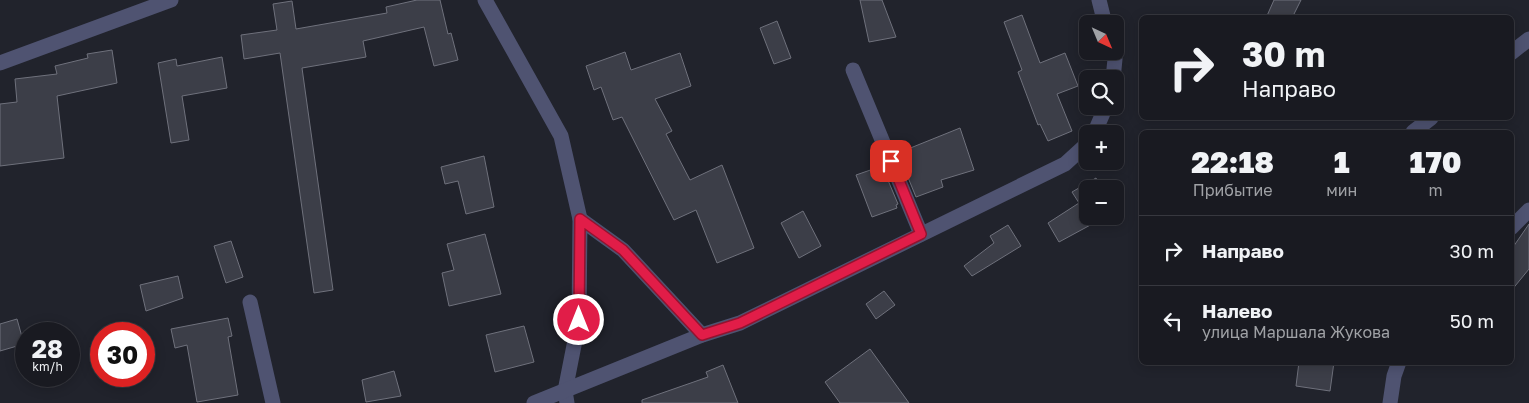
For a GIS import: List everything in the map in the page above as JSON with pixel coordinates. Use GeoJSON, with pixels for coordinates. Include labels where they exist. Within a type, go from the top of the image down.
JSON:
{"type":"FeatureCollection","features":[{"type":"Feature","properties":{"kind":"street"},"geometry":{"type":"LineString","coordinates":[[0,63],[171,0]]}},
{"type":"Feature","properties":{"kind":"street"},"geometry":{"type":"LineString","coordinates":[[485,0],[561,136],[580,219],[579,320],[566,397]]}},
{"type":"Feature","properties":{"kind":"street"},"geometry":{"type":"LineString","coordinates":[[1099,0],[1103,15]]}},
{"type":"Feature","properties":{"kind":"street"},"geometry":{"type":"LineString","coordinates":[[1514,52],[1529,39]]}},
{"type":"Feature","properties":{"kind":"street"},"geometry":{"type":"LineString","coordinates":[[853,70],[921,234]]}},
{"type":"Feature","properties":{"kind":"street"},"geometry":{"type":"LineString","coordinates":[[1415,130],[1428,120]]}},
{"type":"Feature","properties":{"kind":"street"},"geometry":{"type":"LineString","coordinates":[[534,403],[566,397],[702,335],[740,323],[1065,164],[1079,151]]}},
{"type":"Feature","properties":{"kind":"street"},"geometry":{"type":"LineString","coordinates":[[1514,225],[1529,210]]}},
{"type":"Feature","properties":{"kind":"street"},"geometry":{"type":"LineString","coordinates":[[580,219],[623,250],[702,335]]}},
{"type":"Feature","properties":{"kind":"street"},"geometry":{"type":"LineString","coordinates":[[250,302],[273,403]]}},
{"type":"Feature","properties":{"kind":"street"},"geometry":{"type":"LineString","coordinates":[[1390,403],[1394,376],[1398,365]]}},
{"type":"Feature","properties":{"kind":"building"},"geometry":{"type":"Polygon","coordinates":[[[417,0],[440,0],[448,34],[451,33],[458,60],[434,66],[424,27],[363,41],[366,57],[302,68],[333,290],[314,293],[280,53],[244,59],[241,35],[277,30],[273,4],[292,1],[296,29],[387,13],[386,7],[417,0]]]}},
{"type":"Feature","properties":{"kind":"building"},"geometry":{"type":"Polygon","coordinates":[[[860,0],[882,0],[896,37],[869,42],[860,0]]]}},
{"type":"Feature","properties":{"kind":"building"},"geometry":{"type":"Polygon","coordinates":[[[1274,0],[1301,0],[1294,15],[1267,15],[1274,0]]]}},
{"type":"Feature","properties":{"kind":"building"},"geometry":{"type":"Polygon","coordinates":[[[1022,15],[1040,63],[1065,53],[1078,86],[1057,94],[1072,131],[1048,141],[1040,124],[1038,125],[1018,72],[1022,70],[1004,22],[1022,15]]]}},
{"type":"Feature","properties":{"kind":"building"},"geometry":{"type":"Polygon","coordinates":[[[777,21],[791,58],[774,64],[760,28],[777,21]]]}},
{"type":"Feature","properties":{"kind":"building"},"geometry":{"type":"Polygon","coordinates":[[[112,50],[117,83],[57,96],[64,158],[0,166],[0,104],[17,102],[15,79],[57,74],[55,66],[88,58],[87,54],[112,50]]]}},
{"type":"Feature","properties":{"kind":"building"},"geometry":{"type":"Polygon","coordinates":[[[625,52],[631,70],[680,53],[691,86],[655,99],[672,131],[666,134],[690,180],[722,165],[754,248],[717,263],[696,210],[674,220],[622,117],[613,120],[601,87],[594,90],[586,66],[625,52]]]}},
{"type":"Feature","properties":{"kind":"building"},"geometry":{"type":"Polygon","coordinates":[[[222,57],[227,88],[182,96],[189,140],[171,143],[158,63],[176,59],[177,66],[222,57]]]}},
{"type":"Feature","properties":{"kind":"building"},"geometry":{"type":"Polygon","coordinates":[[[960,128],[974,170],[941,180],[943,187],[916,197],[898,153],[960,128]]]}},
{"type":"Feature","properties":{"kind":"building"},"geometry":{"type":"Polygon","coordinates":[[[484,156],[494,207],[466,214],[458,181],[445,184],[441,167],[484,156]]]}},
{"type":"Feature","properties":{"kind":"building"},"geometry":{"type":"Polygon","coordinates":[[[882,166],[898,204],[896,205],[897,208],[872,217],[856,175],[882,166]]]}},
{"type":"Feature","properties":{"kind":"building"},"geometry":{"type":"Polygon","coordinates":[[[1079,188],[1079,203],[1072,192],[1079,188]]]}},
{"type":"Feature","properties":{"kind":"building"},"geometry":{"type":"Polygon","coordinates":[[[1079,203],[1079,225],[1090,225],[1059,242],[1048,223],[1079,203]]]}},
{"type":"Feature","properties":{"kind":"building"},"geometry":{"type":"Polygon","coordinates":[[[803,211],[821,246],[799,258],[781,223],[803,211]]]}},
{"type":"Feature","properties":{"kind":"building"},"geometry":{"type":"Polygon","coordinates":[[[1529,224],[1529,269],[1514,287],[1514,246],[1529,224]]]}},
{"type":"Feature","properties":{"kind":"building"},"geometry":{"type":"Polygon","coordinates":[[[1008,225],[1021,246],[972,276],[964,266],[994,243],[990,236],[1008,225]]]}},
{"type":"Feature","properties":{"kind":"building"},"geometry":{"type":"Polygon","coordinates":[[[485,234],[501,294],[449,306],[442,273],[454,270],[447,244],[485,234]]]}},
{"type":"Feature","properties":{"kind":"building"},"geometry":{"type":"Polygon","coordinates":[[[231,241],[243,277],[226,283],[214,246],[231,241]]]}},
{"type":"Feature","properties":{"kind":"building"},"geometry":{"type":"Polygon","coordinates":[[[178,276],[183,298],[146,311],[140,285],[178,276]]]}},
{"type":"Feature","properties":{"kind":"building"},"geometry":{"type":"Polygon","coordinates":[[[884,291],[895,305],[876,319],[866,304],[884,291]]]}},
{"type":"Feature","properties":{"kind":"building"},"geometry":{"type":"Polygon","coordinates":[[[228,318],[232,336],[228,337],[238,395],[197,402],[187,345],[175,348],[171,329],[228,318]]]}},
{"type":"Feature","properties":{"kind":"building"},"geometry":{"type":"Polygon","coordinates":[[[17,319],[18,322],[15,322],[15,347],[0,351],[0,324],[17,319]]]}},
{"type":"Feature","properties":{"kind":"building"},"geometry":{"type":"Polygon","coordinates":[[[524,326],[534,362],[495,372],[486,335],[524,326]]]}},
{"type":"Feature","properties":{"kind":"building"},"geometry":{"type":"Polygon","coordinates":[[[870,349],[909,403],[840,403],[825,382],[870,349]]]}},
{"type":"Feature","properties":{"kind":"building"},"geometry":{"type":"Polygon","coordinates":[[[723,365],[738,403],[642,403],[642,400],[708,377],[706,372],[723,365]]]}},
{"type":"Feature","properties":{"kind":"building"},"geometry":{"type":"Polygon","coordinates":[[[1299,365],[1334,365],[1330,391],[1296,386],[1299,365]]]}},
{"type":"Feature","properties":{"kind":"building"},"geometry":{"type":"Polygon","coordinates":[[[394,371],[401,396],[366,402],[362,380],[394,371]]]}},
{"type":"Feature","properties":{"kind":"route"},"geometry":{"type":"LineString","coordinates":[[579,320],[580,219],[623,250],[702,335],[740,323],[921,234],[891,161]]}}]}
